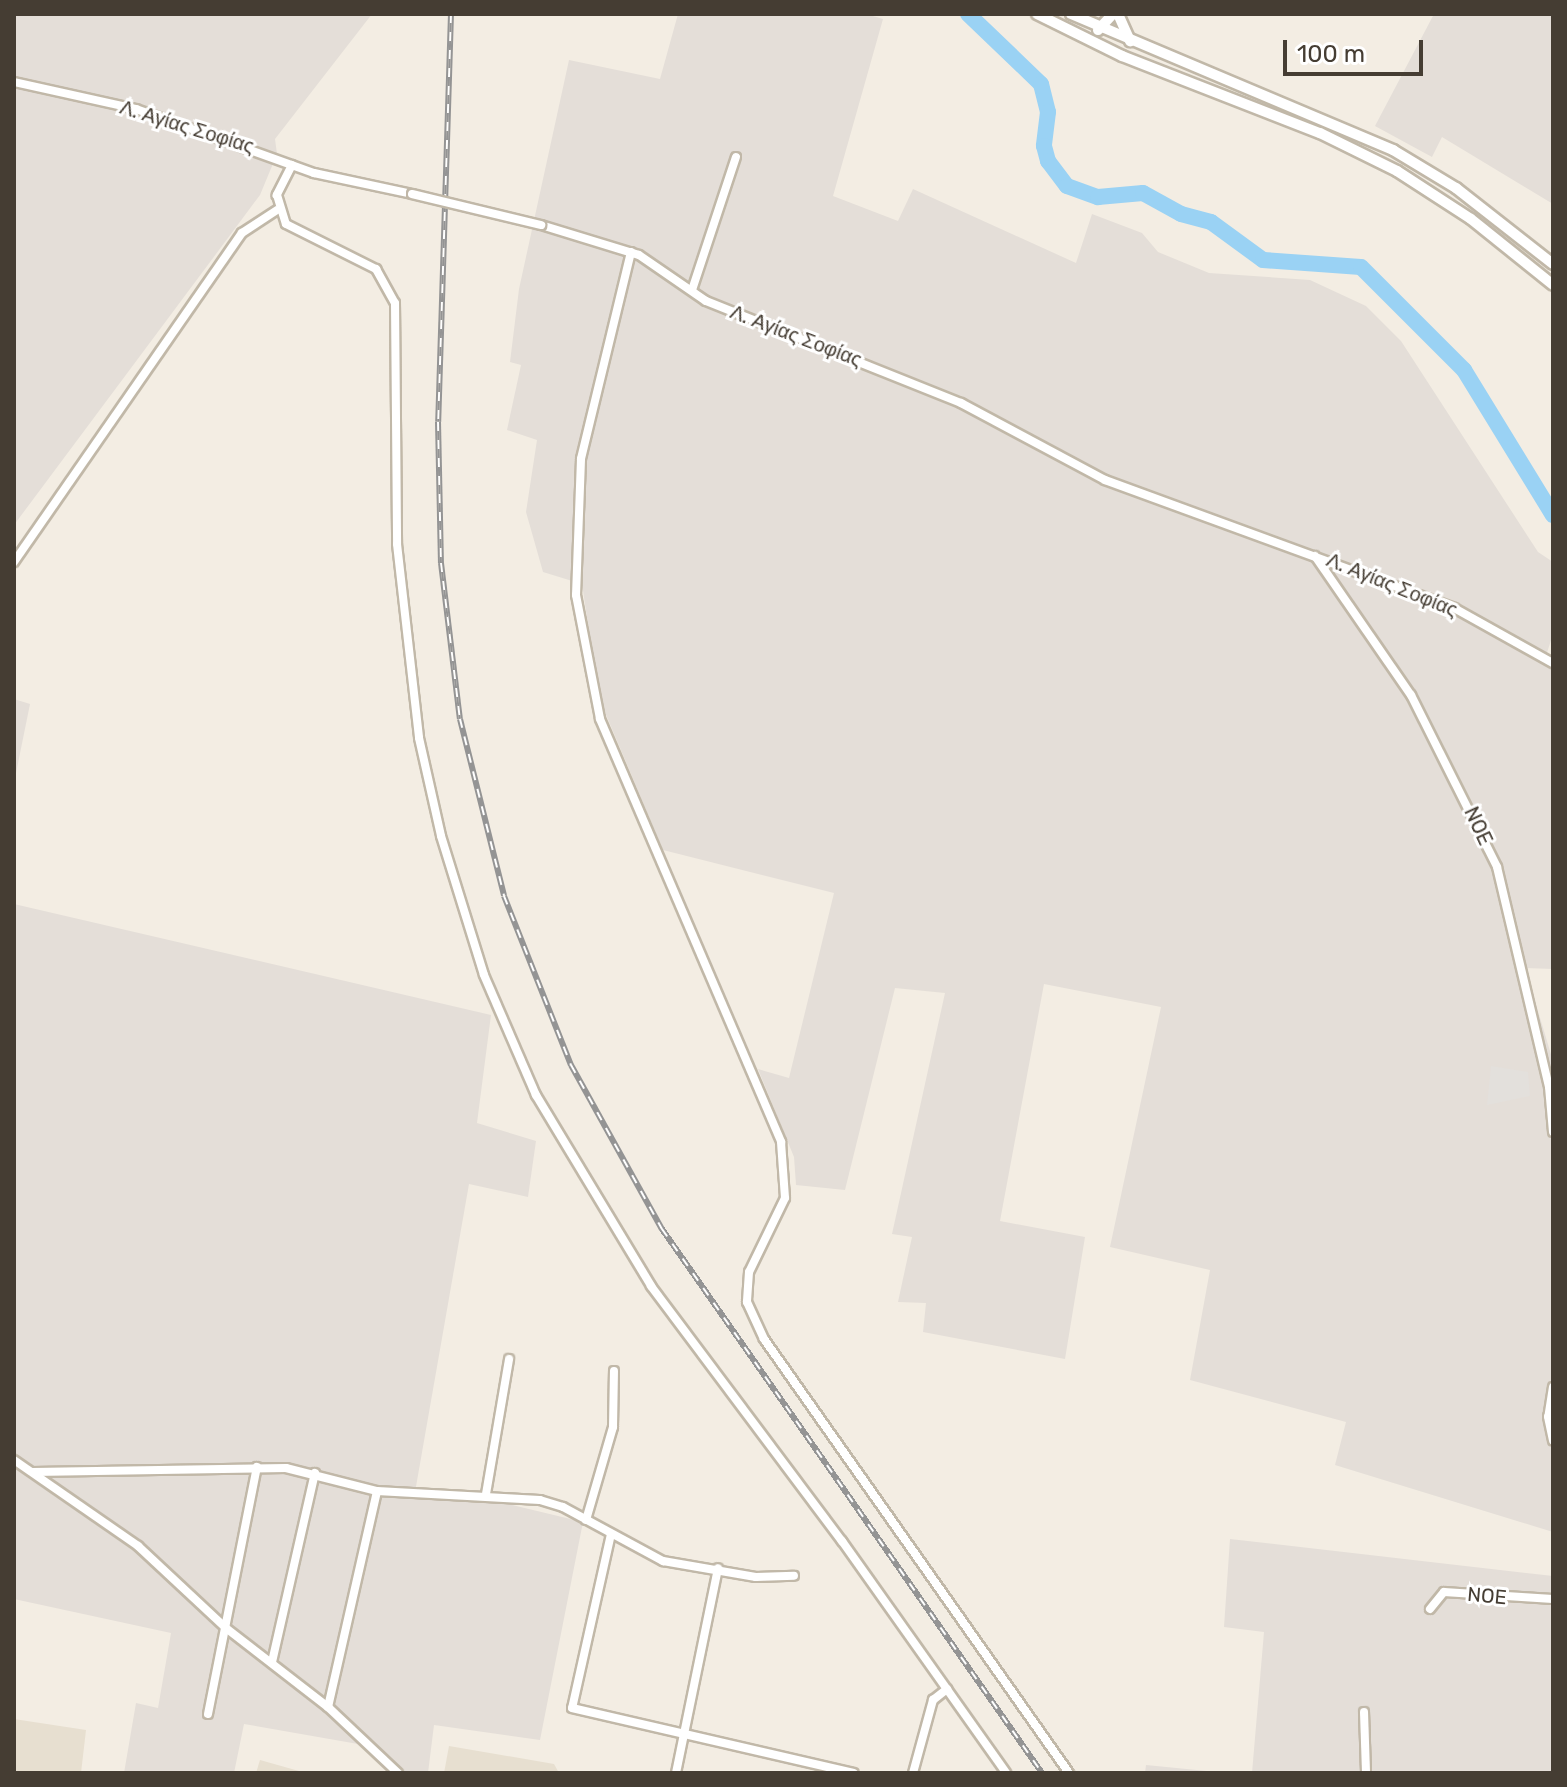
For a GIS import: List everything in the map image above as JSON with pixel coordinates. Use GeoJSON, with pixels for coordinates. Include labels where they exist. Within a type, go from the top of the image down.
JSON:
{"type":"FeatureCollection","features":[{"type":"Feature","properties":{"kind":"street"},"geometry":{"type":"LineString","coordinates":[[1037,14],[1106,48],[1320,133],[1397,171],[1471,219],[1553,285]]}},
{"type":"Feature","properties":{"kind":"street"},"geometry":{"type":"LineString","coordinates":[[1071,14],[1132,43],[1393,150],[1456,188],[1553,264]]}},
{"type":"Feature","properties":{"kind":"street"},"geometry":{"type":"LineString","coordinates":[[1099,14],[1106,48]]}},
{"type":"Feature","properties":{"kind":"street"},"geometry":{"type":"LineString","coordinates":[[1082,37],[1101,28],[1116,14],[1132,43]]}},
{"type":"Feature","properties":{"kind":"street","name":"Λ. Αγίας Σοφίας"},"geometry":{"type":"LineString","coordinates":[[14,82],[136,109],[292,165],[541,225],[631,252],[692,290],[750,320],[961,403],[1105,480],[1454,608],[1553,663]]}},
{"type":"Feature","properties":{"kind":"street"},"geometry":{"type":"LineString","coordinates":[[692,290],[736,157]]}},
{"type":"Feature","properties":{"kind":"street"},"geometry":{"type":"LineString","coordinates":[[292,165],[277,195],[277,210],[286,224],[376,269],[395,303],[397,544],[419,738],[441,836],[484,975],[536,1095],[651,1286],[1006,1773]]}},
{"type":"Feature","properties":{"kind":"street"},"geometry":{"type":"LineString","coordinates":[[14,562],[242,233],[277,210]]}},
{"type":"Feature","properties":{"kind":"street"},"geometry":{"type":"LineString","coordinates":[[631,252],[581,459],[576,595],[590,685],[615,758],[781,1142],[785,1198],[749,1272],[747,1302],[764,1339],[1069,1773]]}},
{"type":"Feature","properties":{"kind":"street","name":"NOE"},"geometry":{"type":"LineString","coordinates":[[1315,555],[1411,695],[1497,867],[1546,1074],[1553,1132]]}},
{"type":"Feature","properties":{"kind":"street"},"geometry":{"type":"LineString","coordinates":[[486,1494],[509,1359]]}},
{"type":"Feature","properties":{"kind":"street"},"geometry":{"type":"LineString","coordinates":[[586,1520],[613,1427],[614,1371]]}},
{"type":"Feature","properties":{"kind":"street"},"geometry":{"type":"LineString","coordinates":[[1553,1387],[1548,1417],[1553,1440]]}},
{"type":"Feature","properties":{"kind":"street"},"geometry":{"type":"LineString","coordinates":[[14,1460],[138,1546],[226,1628],[328,1707],[398,1773]]}},
{"type":"Feature","properties":{"kind":"street"},"geometry":{"type":"LineString","coordinates":[[33,1472],[257,1467],[315,1473],[377,1491],[486,1494],[540,1500],[586,1520],[663,1561],[718,1568],[756,1577],[794,1576]]}},
{"type":"Feature","properties":{"kind":"street"},"geometry":{"type":"LineString","coordinates":[[208,1714],[257,1467]]}},
{"type":"Feature","properties":{"kind":"street"},"geometry":{"type":"LineString","coordinates":[[272,1662],[315,1473]]}},
{"type":"Feature","properties":{"kind":"street"},"geometry":{"type":"LineString","coordinates":[[328,1707],[377,1491]]}},
{"type":"Feature","properties":{"kind":"street"},"geometry":{"type":"LineString","coordinates":[[611,1534],[572,1708],[854,1773]]}},
{"type":"Feature","properties":{"kind":"street"},"geometry":{"type":"LineString","coordinates":[[676,1773],[718,1568]]}},
{"type":"Feature","properties":{"kind":"street","name":"NOE"},"geometry":{"type":"LineString","coordinates":[[1430,1609],[1444,1592],[1553,1599]]}},
{"type":"Feature","properties":{"kind":"street"},"geometry":{"type":"LineString","coordinates":[[913,1773],[933,1700],[947,1689]]}},
{"type":"Feature","properties":{"kind":"street"},"geometry":{"type":"LineString","coordinates":[[1364,1712],[1366,1773]]}},
{"type":"Feature","properties":{"kind":"shaded area"},"geometry":{"type":"Polygon","coordinates":[[[14,14],[372,14],[275,139],[277,154],[260,195],[14,525],[14,14]]]}},
{"type":"Feature","properties":{"kind":"shaded area"},"geometry":{"type":"Polygon","coordinates":[[[678,14],[866,14],[883,19],[833,196],[898,221],[913,189],[1076,263],[1092,214],[1142,233],[1158,252],[1209,273],[1310,280],[1366,306],[1401,341],[1538,552],[1553,562],[1553,634],[1544,662],[1553,668],[1553,969],[1525,968],[1553,1061],[1553,1532],[1335,1465],[1346,1422],[1190,1380],[1210,1270],[1110,1247],[1161,1007],[1044,984],[1000,1221],[1085,1237],[1065,1359],[923,1332],[926,1303],[898,1302],[912,1237],[892,1234],[945,993],[895,988],[845,1190],[796,1185],[794,1157],[758,1069],[789,1078],[834,893],[663,850],[599,698],[582,584],[543,572],[526,512],[537,440],[507,430],[521,365],[510,362],[519,289],[569,60],[660,79],[678,14]]]}},
{"type":"Feature","properties":{"kind":"shaded area"},"geometry":{"type":"Polygon","coordinates":[[[1434,14],[1553,14],[1553,204],[1442,137],[1432,157],[1375,126],[1434,14]]]}},
{"type":"Feature","properties":{"kind":"shaded area"},"geometry":{"type":"Polygon","coordinates":[[[14,699],[30,704],[14,783],[14,699]]]}},
{"type":"Feature","properties":{"kind":"shaded area"},"geometry":{"type":"Polygon","coordinates":[[[14,904],[491,1015],[477,1123],[536,1141],[528,1197],[469,1184],[414,1498],[471,1495],[583,1522],[540,1740],[434,1725],[428,1773],[403,1773],[362,1732],[358,1744],[244,1724],[234,1773],[124,1773],[136,1703],[158,1708],[171,1633],[14,1599],[14,904]]]}},
{"type":"Feature","properties":{"kind":"shaded area"},"geometry":{"type":"Polygon","coordinates":[[[1491,1066],[1528,1072],[1530,1096],[1487,1105],[1491,1066]]]}},
{"type":"Feature","properties":{"kind":"shaded area"},"geometry":{"type":"Polygon","coordinates":[[[1230,1539],[1553,1576],[1553,1773],[1252,1773],[1264,1632],[1224,1627],[1230,1539]]]}},
{"type":"Feature","properties":{"kind":"shaded area"},"geometry":{"type":"Polygon","coordinates":[[[14,1719],[86,1730],[81,1773],[14,1773],[14,1719]]]}},
{"type":"Feature","properties":{"kind":"shaded area"},"geometry":{"type":"Polygon","coordinates":[[[449,1746],[554,1764],[559,1773],[444,1773],[449,1746]]]}},
{"type":"Feature","properties":{"kind":"shaded area"},"geometry":{"type":"Polygon","coordinates":[[[260,1760],[306,1773],[256,1773],[260,1760]]]}},
{"type":"Feature","properties":{"kind":"shaded area"},"geometry":{"type":"Polygon","coordinates":[[[1146,1765],[1227,1773],[1145,1773],[1146,1765]]]}},
{"type":"Feature","properties":{"kind":"waterway"},"geometry":{"type":"LineString","coordinates":[[968,14],[1041,84],[1048,112],[1044,146],[1048,161],[1067,186],[1098,197],[1143,193],[1181,214],[1211,222],[1263,260],[1361,267],[1464,370],[1553,515]]}},
{"type":"Feature","properties":{"kind":"railway"},"geometry":{"type":"LineString","coordinates":[[451,14],[438,422],[441,563],[460,719],[504,896],[571,1065],[662,1229],[1042,1773]]}}]}
